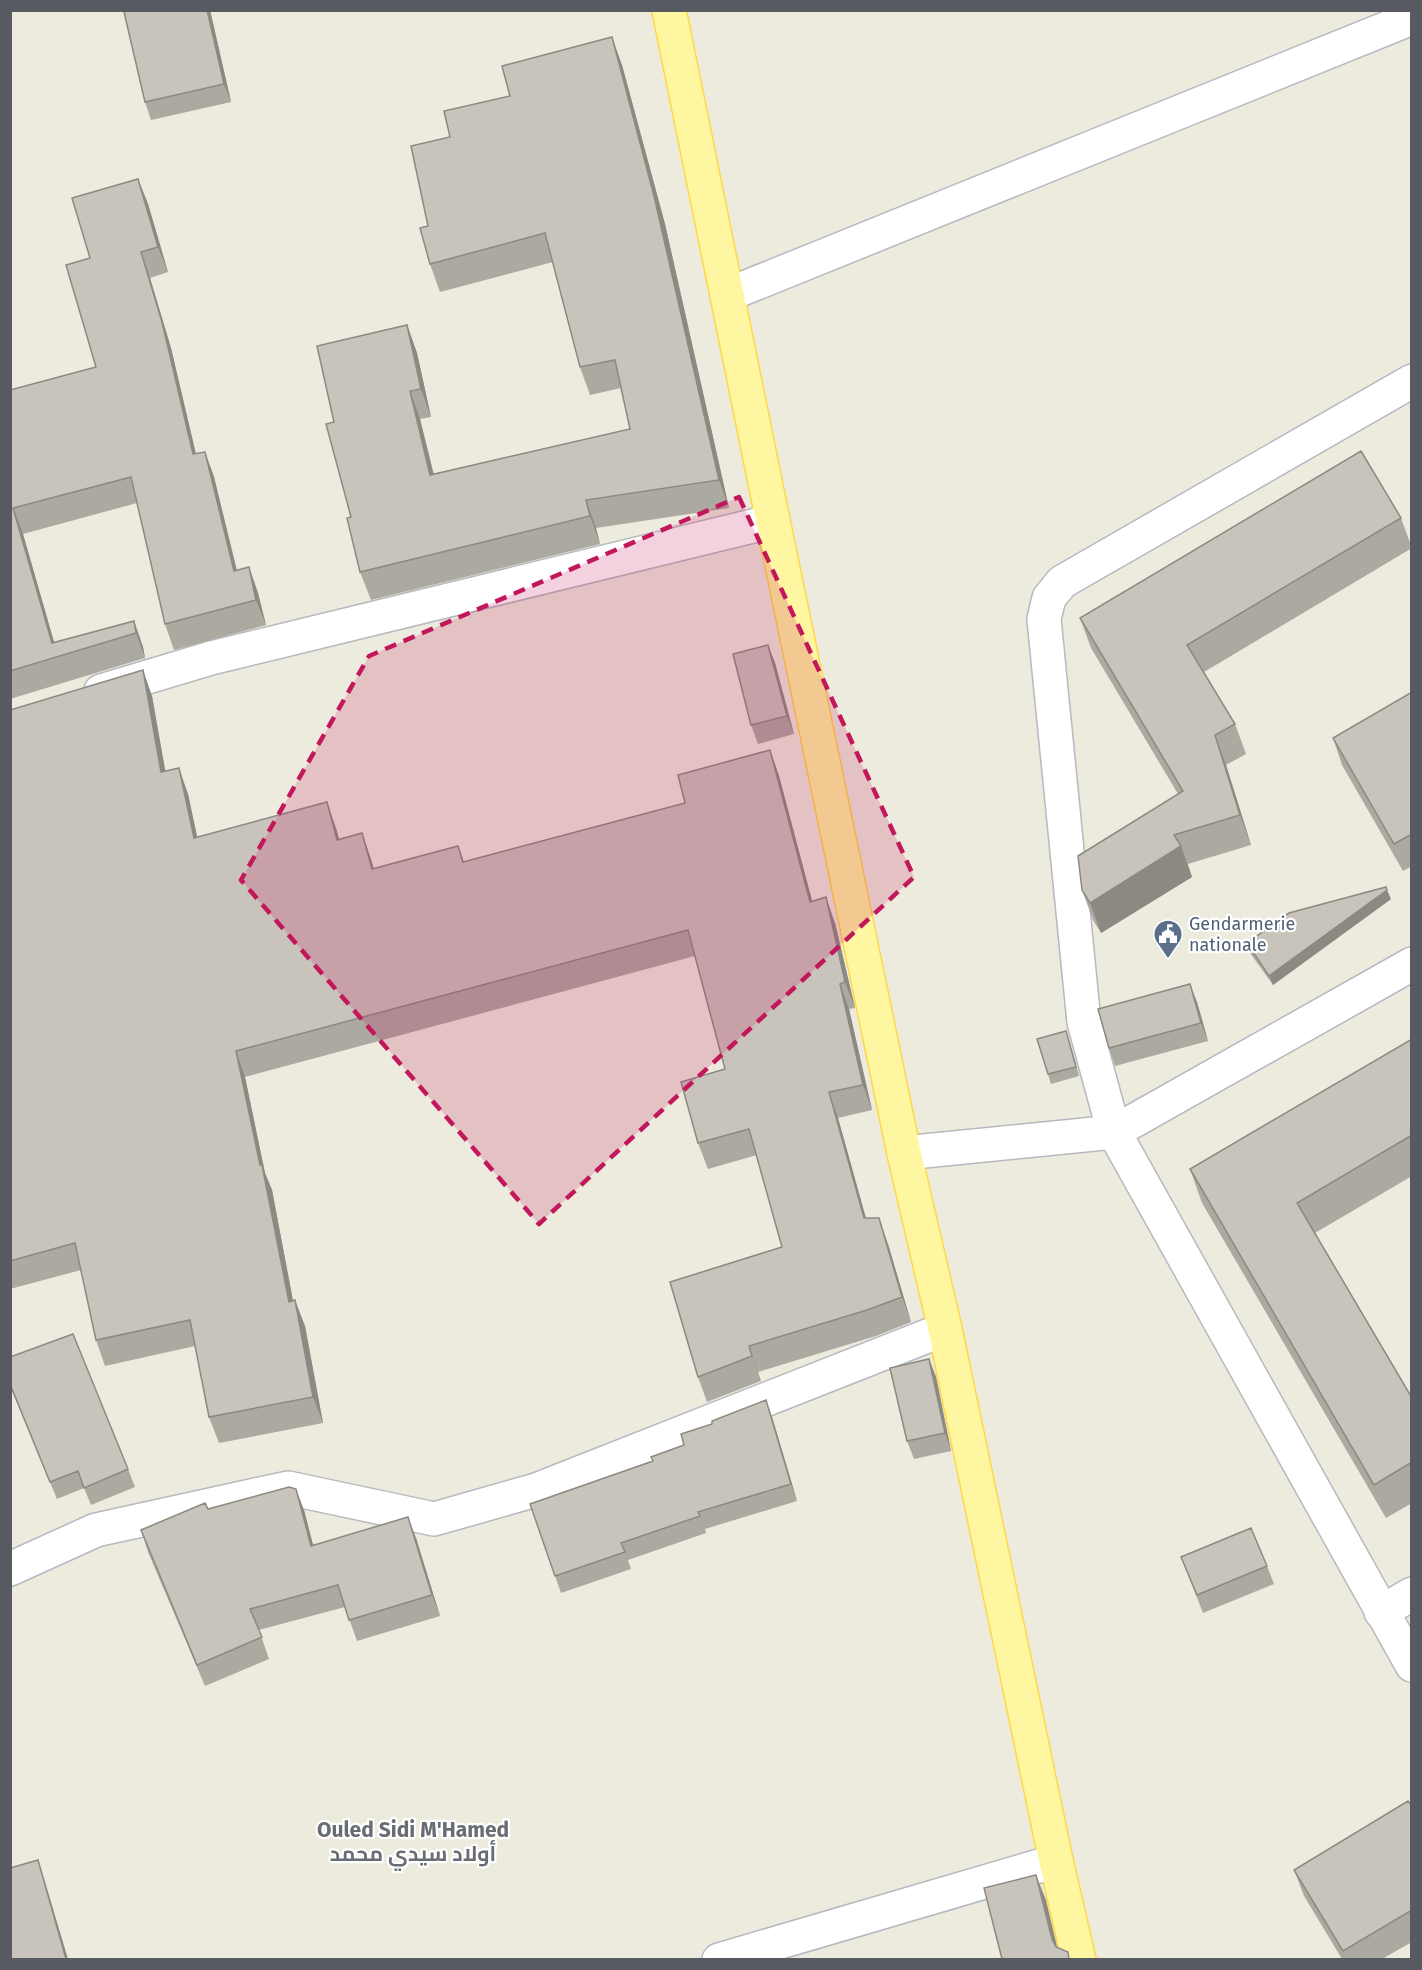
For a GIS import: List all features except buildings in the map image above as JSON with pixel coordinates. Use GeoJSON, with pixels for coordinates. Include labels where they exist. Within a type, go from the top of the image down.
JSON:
{"type":"FeatureCollection","features":[{"type":"Feature","properties":{"kind":"main road"},"geometry":{"type":"LineString","coordinates":[[669,10],[904,1153],[945,1329],[1056,1861],[1079,1959]]}},
{"type":"Feature","properties":{"kind":"street"},"geometry":{"type":"LineString","coordinates":[[727,295],[1412,18]]}},
{"type":"Feature","properties":{"kind":"street"},"geometry":{"type":"LineString","coordinates":[[1412,381],[1062,582],[1049,598],[1044,619],[1084,1022],[1114,1132],[1412,1665]]}},
{"type":"Feature","properties":{"kind":"street"},"geometry":{"type":"LineString","coordinates":[[77,698],[211,658],[773,521]]}},
{"type":"Feature","properties":{"kind":"street"},"geometry":{"type":"LineString","coordinates":[[904,1153],[1114,1132],[1412,964]]}},
{"type":"Feature","properties":{"kind":"street"},"geometry":{"type":"LineString","coordinates":[[10,1569],[96,1530],[288,1488],[434,1519],[536,1490],[945,1329]]}},
{"type":"Feature","properties":{"kind":"street"},"geometry":{"type":"LineString","coordinates":[[1381,1612],[1412,1594]]}},
{"type":"Feature","properties":{"kind":"street"},"geometry":{"type":"LineString","coordinates":[[719,1959],[1056,1861]]}},
{"type":"Feature","properties":{"kind":"highlighted area"},"geometry":{"type":"Polygon","coordinates":[[[739,497],[914,877],[539,1224],[241,880],[369,656],[739,497]]]}},
{"type":"Feature","properties":{"kind":"place","name":"Gendarmerie nationale"},"geometry":{"type":"Point","coordinates":[1168,960]}},
{"type":"Feature","properties":{"kind":"district","name":"Ouled Sidi M'Hamed أولاد سيدي محمد"},"geometry":{"type":"Point","coordinates":[413,1842]}}]}
